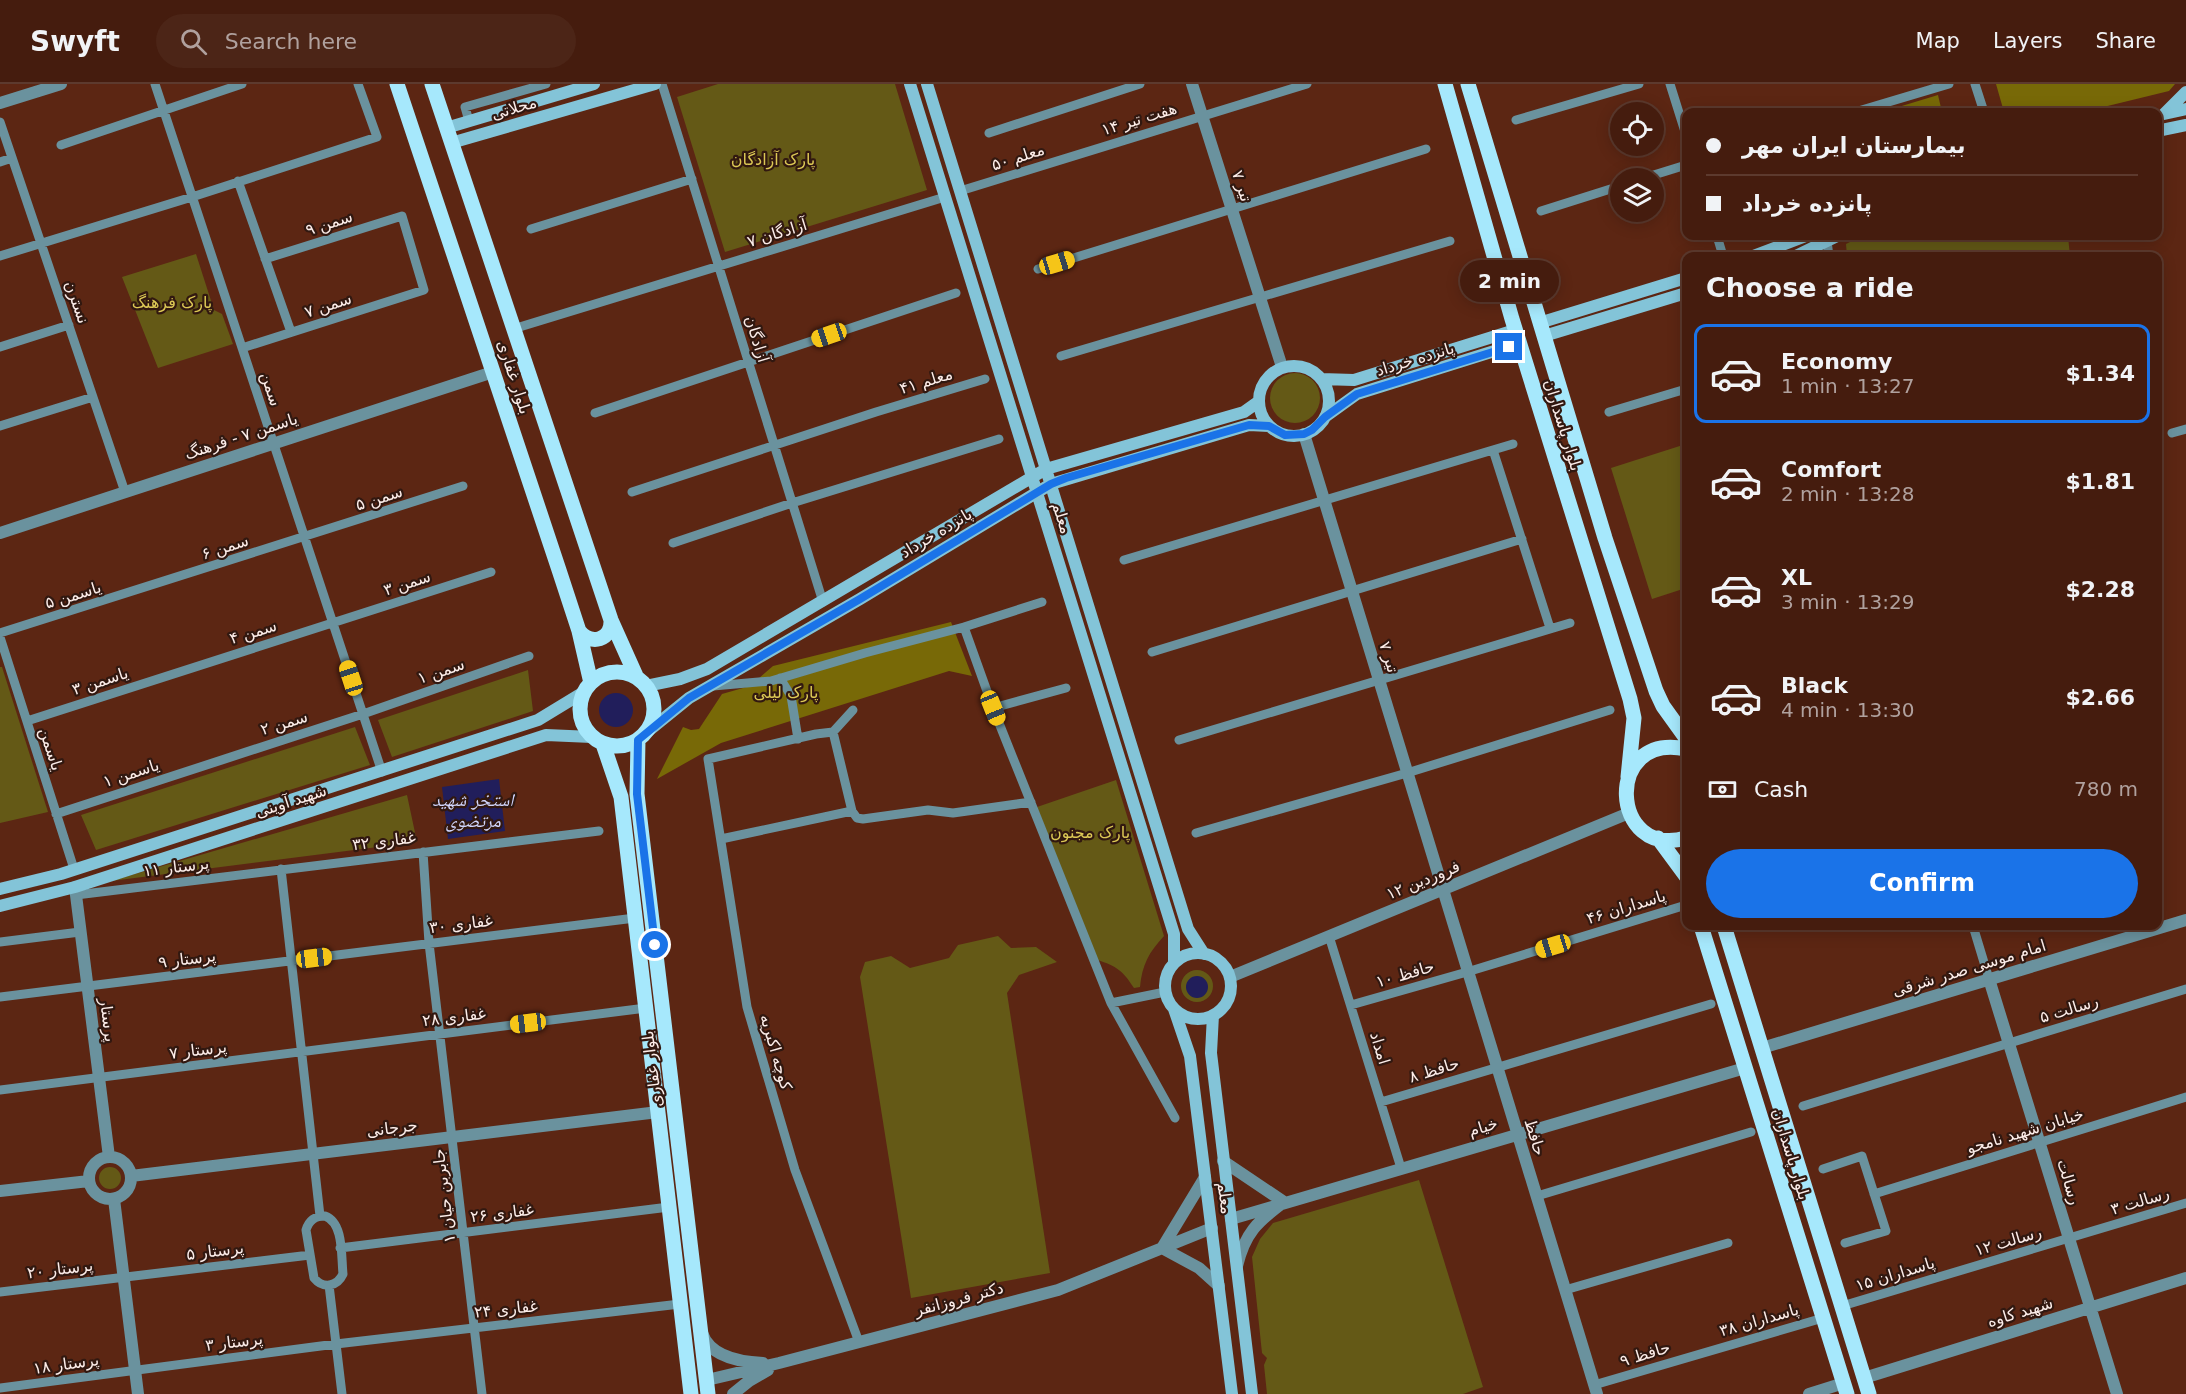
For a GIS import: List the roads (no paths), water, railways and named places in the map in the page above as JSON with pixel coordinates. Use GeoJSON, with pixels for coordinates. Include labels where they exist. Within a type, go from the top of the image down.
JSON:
{"type":"FeatureCollection","features":[{"type":"Feature","properties":{"kind":"main road","name":"بلوار غفاری"},"geometry":{"type":"LineString","coordinates":[[397,84],[579,631],[588,687]]}},
{"type":"Feature","properties":{"kind":"main road","name":"بلوار غفاری"},"geometry":{"type":"LineString","coordinates":[[432,84],[611,620],[642,682]]}},
{"type":"Feature","properties":{"kind":"main road","name":"محلاتی"},"geometry":{"type":"LineString","coordinates":[[446,128],[525,104],[567,88],[594,84]]}},
{"type":"Feature","properties":{"kind":"main road","name":"محلاتی"},"geometry":{"type":"LineString","coordinates":[[451,143],[655,84]]}},
{"type":"Feature","properties":{"kind":"main road","name":"معلم"},"geometry":{"type":"LineString","coordinates":[[910,84],[1174,934],[1174,963]]}},
{"type":"Feature","properties":{"kind":"main road","name":"معلم"},"geometry":{"type":"LineString","coordinates":[[927,84],[1188,929],[1204,954]]}},
{"type":"Feature","properties":{"kind":"main road","name":"بلوار پاسداران"},"geometry":{"type":"LineString","coordinates":[[1445,84],[1517,337],[1630,699],[1634,718],[1625,801],[1629,813]]}},
{"type":"Feature","properties":{"kind":"main road","name":"بلوار پاسداران"},"geometry":{"type":"LineString","coordinates":[[1468,84],[1605,538],[1656,691],[1663,706],[1682,732]]}},
{"type":"Feature","properties":{"kind":"main road"},"geometry":{"type":"LineString","coordinates":[[2162,113],[2186,92]]}},
{"type":"Feature","properties":{"kind":"main road"},"geometry":{"type":"LineString","coordinates":[[2162,115],[2186,109]]}},
{"type":"Feature","properties":{"kind":"main road"},"geometry":{"type":"LineString","coordinates":[[2163,130],[2186,125]]}},
{"type":"Feature","properties":{"kind":"main road"},"geometry":{"type":"LineString","coordinates":[[2163,130],[2186,134]]}},
{"type":"Feature","properties":{"kind":"main road"},"geometry":{"type":"LineString","coordinates":[[1764,252],[1795,240]]}},
{"type":"Feature","properties":{"kind":"main road"},"geometry":{"type":"LineString","coordinates":[[1804,252],[1828,240]]}},
{"type":"Feature","properties":{"kind":"main road"},"geometry":{"type":"LineString","coordinates":[[1517,337],[1682,279]]}},
{"type":"Feature","properties":{"kind":"main road"},"geometry":{"type":"LineString","coordinates":[[1541,329],[1682,294]]}},
{"type":"Feature","properties":{"kind":"main road","name":"پانزده خرداد"},"geometry":{"type":"LineString","coordinates":[[1321,379],[1354,380],[1517,337]]}},
{"type":"Feature","properties":{"kind":"main road","name":"پانزده خرداد"},"geometry":{"type":"LineString","coordinates":[[1325,417],[1357,394],[1517,337]]}},
{"type":"Feature","properties":{"kind":"main road"},"geometry":{"type":"LineString","coordinates":[[1300,366],[1309,369],[1321,379],[1327,388],[1329,398],[1325,417],[1320,424],[1304,434],[1285,435],[1269,426],[1263,419],[1258,402],[1262,385],[1267,377],[1282,368],[1300,366]]}},
{"type":"Feature","properties":{"kind":"main road","name":"پانزده خرداد"},"geometry":{"type":"LineString","coordinates":[[642,682],[680,679],[707,669],[1046,469],[1244,412],[1258,402]]}},
{"type":"Feature","properties":{"kind":"main road","name":"پانزده خرداد"},"geometry":{"type":"LineString","coordinates":[[643,736],[689,698],[1051,484],[1249,425],[1269,426]]}},
{"type":"Feature","properties":{"kind":"main road"},"geometry":{"type":"LineString","coordinates":[[579,631],[587,638],[597,640],[606,635],[611,620]]}},
{"type":"Feature","properties":{"kind":"main road"},"geometry":{"type":"LineString","coordinates":[[618,672],[642,682],[652,697],[655,709],[653,721],[643,736],[627,746],[615,747],[597,741],[585,728],[580,716],[580,704],[588,687],[609,673],[618,672]]}},
{"type":"Feature","properties":{"kind":"main road","name":"شهید آوینی"},"geometry":{"type":"LineString","coordinates":[[0,890],[382,772],[538,720],[588,687]]}},
{"type":"Feature","properties":{"kind":"main road","name":"شهید آوینی"},"geometry":{"type":"LineString","coordinates":[[0,906],[75,891],[546,735],[597,741]]}},
{"type":"Feature","properties":{"kind":"main road","name":"بلوار غفاری"},"geometry":{"type":"LineString","coordinates":[[643,736],[637,794],[707,1387]]}},
{"type":"Feature","properties":{"kind":"main road","name":"بلوار غفاری"},"geometry":{"type":"LineString","coordinates":[[597,741],[621,797],[691,1394]]}},
{"type":"Feature","properties":{"kind":"main road"},"geometry":{"type":"LineString","coordinates":[[1628,777],[1634,766],[1652,751],[1664,747],[1682,749]]}},
{"type":"Feature","properties":{"kind":"main road"},"geometry":{"type":"LineString","coordinates":[[1629,813],[1635,824],[1644,832],[1667,840],[1682,838]]}},
{"type":"Feature","properties":{"kind":"main road"},"geometry":{"type":"LineString","coordinates":[[1659,838],[1682,870]]}},
{"type":"Feature","properties":{"kind":"main road","name":"بلوار پاسداران"},"geometry":{"type":"LineString","coordinates":[[1702,930],[1845,1389]]}},
{"type":"Feature","properties":{"kind":"main road","name":"بلوار پاسداران"},"geometry":{"type":"LineString","coordinates":[[1725,930],[1869,1394]]}},
{"type":"Feature","properties":{"kind":"main road"},"geometry":{"type":"LineString","coordinates":[[1204,954],[1221,962],[1230,977],[1228,999],[1213,1015],[1197,1019],[1185,1017],[1174,1009],[1167,999],[1164,986],[1167,973],[1174,963],[1185,955],[1204,954]]}},
{"type":"Feature","properties":{"kind":"main road","name":"معلم"},"geometry":{"type":"LineString","coordinates":[[1174,1009],[1190,1056],[1232,1394]]}},
{"type":"Feature","properties":{"kind":"main road","name":"معلم"},"geometry":{"type":"LineString","coordinates":[[1213,1015],[1211,1053],[1252,1394]]}},
{"type":"Feature","properties":{"kind":"street"},"geometry":{"type":"LineString","coordinates":[[0,103],[61,84]]}},
{"type":"Feature","properties":{"kind":"street","name":"سمن"},"geometry":{"type":"LineString","coordinates":[[155,84],[382,772]]}},
{"type":"Feature","properties":{"kind":"street"},"geometry":{"type":"LineString","coordinates":[[60,145],[242,84]]}},
{"type":"Feature","properties":{"kind":"street"},"geometry":{"type":"LineString","coordinates":[[0,256],[377,137],[358,84]]}},
{"type":"Feature","properties":{"kind":"street"},"geometry":{"type":"LineString","coordinates":[[469,121],[465,107],[546,84]]}},
{"type":"Feature","properties":{"kind":"street","name":"آزادگان"},"geometry":{"type":"LineString","coordinates":[[663,84],[823,602]]}},
{"type":"Feature","properties":{"kind":"street"},"geometry":{"type":"LineString","coordinates":[[989,133],[1140,84]]}},
{"type":"Feature","properties":{"kind":"street","name":"۷ تیر"},"geometry":{"type":"LineString","coordinates":[[1192,84],[1282,368]]}},
{"type":"Feature","properties":{"kind":"street","name":"هفت تیر ۱۴"},"geometry":{"type":"LineString","coordinates":[[1085,152],[1307,84]]}},
{"type":"Feature","properties":{"kind":"street"},"geometry":{"type":"LineString","coordinates":[[1516,120],[1639,84]]}},
{"type":"Feature","properties":{"kind":"street"},"geometry":{"type":"LineString","coordinates":[[1670,84],[1682,122]]}},
{"type":"Feature","properties":{"kind":"street"},"geometry":{"type":"LineString","coordinates":[[1868,108],[1949,84]]}},
{"type":"Feature","properties":{"kind":"street"},"geometry":{"type":"LineString","coordinates":[[1975,84],[1983,108]]}},
{"type":"Feature","properties":{"kind":"street"},"geometry":{"type":"LineString","coordinates":[[520,91],[525,104]]}},
{"type":"Feature","properties":{"kind":"street","name":"نسترن"},"geometry":{"type":"LineString","coordinates":[[0,122],[125,492]]}},
{"type":"Feature","properties":{"kind":"street"},"geometry":{"type":"LineString","coordinates":[[1038,269],[1426,149]]}},
{"type":"Feature","properties":{"kind":"street","name":"معلم ۵۰"},"geometry":{"type":"LineString","coordinates":[[960,191],[1085,152]]}},
{"type":"Feature","properties":{"kind":"street"},"geometry":{"type":"LineString","coordinates":[[0,162],[12,158]]}},
{"type":"Feature","properties":{"kind":"street"},"geometry":{"type":"LineString","coordinates":[[1664,172],[1682,166]]}},
{"type":"Feature","properties":{"kind":"street"},"geometry":{"type":"LineString","coordinates":[[531,229],[692,179]]}},
{"type":"Feature","properties":{"kind":"street"},"geometry":{"type":"LineString","coordinates":[[238,182],[291,332]]}},
{"type":"Feature","properties":{"kind":"street"},"geometry":{"type":"LineString","coordinates":[[1541,211],[1610,189]]}},
{"type":"Feature","properties":{"kind":"street","name":"آزادگان ۷"},"geometry":{"type":"LineString","coordinates":[[513,329],[945,197]]}},
{"type":"Feature","properties":{"kind":"street","name":"سمن ۹"},"geometry":{"type":"LineString","coordinates":[[265,259],[402,216],[424,290]]}},
{"type":"Feature","properties":{"kind":"street"},"geometry":{"type":"LineString","coordinates":[[1061,356],[1450,241]]}},
{"type":"Feature","properties":{"kind":"street","name":"سمن ۷"},"geometry":{"type":"LineString","coordinates":[[242,348],[424,290]]}},
{"type":"Feature","properties":{"kind":"street"},"geometry":{"type":"LineString","coordinates":[[595,413],[956,292]]}},
{"type":"Feature","properties":{"kind":"street"},"geometry":{"type":"LineString","coordinates":[[0,346],[69,325]]}},
{"type":"Feature","properties":{"kind":"street","name":"یاسمن ۷ - فرهنگ"},"geometry":{"type":"LineString","coordinates":[[0,533],[493,372]]}},
{"type":"Feature","properties":{"kind":"street","name":"معلم ۴۱"},"geometry":{"type":"LineString","coordinates":[[632,492],[984,379]]}},
{"type":"Feature","properties":{"kind":"street"},"geometry":{"type":"LineString","coordinates":[[1609,412],[1682,390]]}},
{"type":"Feature","properties":{"kind":"street"},"geometry":{"type":"LineString","coordinates":[[0,426],[93,397]]}},
{"type":"Feature","properties":{"kind":"street"},"geometry":{"type":"LineString","coordinates":[[2172,433],[2186,429]]}},
{"type":"Feature","properties":{"kind":"street","name":"۷ تیر"},"geometry":{"type":"LineString","coordinates":[[1304,434],[1442,890]]}},
{"type":"Feature","properties":{"kind":"street"},"geometry":{"type":"LineString","coordinates":[[673,543],[792,503],[999,439]]}},
{"type":"Feature","properties":{"kind":"street"},"geometry":{"type":"LineString","coordinates":[[1124,560],[1513,444]]}},
{"type":"Feature","properties":{"kind":"street"},"geometry":{"type":"LineString","coordinates":[[1493,450],[1550,628]]}},
{"type":"Feature","properties":{"kind":"street","name":"سمن ۵"},"geometry":{"type":"LineString","coordinates":[[304,538],[463,486]]}},
{"type":"Feature","properties":{"kind":"street","name":"سمن ۶"},"geometry":{"type":"LineString","coordinates":[[156,585],[304,538]]}},
{"type":"Feature","properties":{"kind":"street"},"geometry":{"type":"LineString","coordinates":[[1152,652],[1522,539]]}},
{"type":"Feature","properties":{"kind":"street","name":"سمن ۳"},"geometry":{"type":"LineString","coordinates":[[332,623],[491,572]]}},
{"type":"Feature","properties":{"kind":"street","name":"یاسمن ۵"},"geometry":{"type":"LineString","coordinates":[[0,635],[156,585]]}},
{"type":"Feature","properties":{"kind":"street"},"geometry":{"type":"LineString","coordinates":[[710,686],[771,681],[1042,603]]}},
{"type":"Feature","properties":{"kind":"street","name":"سمن ۴"},"geometry":{"type":"LineString","coordinates":[[183,669],[332,623]]}},
{"type":"Feature","properties":{"kind":"street"},"geometry":{"type":"LineString","coordinates":[[1179,740],[1570,623]]}},
{"type":"Feature","properties":{"kind":"street"},"geometry":{"type":"LineString","coordinates":[[964,627],[993,708],[1111,1003],[1175,1118]]}},
{"type":"Feature","properties":{"kind":"street","name":"یاسمن"},"geometry":{"type":"LineString","coordinates":[[0,635],[74,869]]}},
{"type":"Feature","properties":{"kind":"street","name":"سمن ۱"},"geometry":{"type":"LineString","coordinates":[[363,714],[529,656]]}},
{"type":"Feature","properties":{"kind":"street","name":"یاسمن ۳"},"geometry":{"type":"LineString","coordinates":[[27,721],[183,669]]}},
{"type":"Feature","properties":{"kind":"street"},"geometry":{"type":"LineString","coordinates":[[780,678],[791,696],[798,739],[833,732],[853,710]]}},
{"type":"Feature","properties":{"kind":"street"},"geometry":{"type":"LineString","coordinates":[[993,708],[1066,688]]}},
{"type":"Feature","properties":{"kind":"street"},"geometry":{"type":"LineString","coordinates":[[1196,833],[1407,773],[1611,710]]}},
{"type":"Feature","properties":{"kind":"street","name":"سمن ۲"},"geometry":{"type":"LineString","coordinates":[[215,761],[363,714]]}},
{"type":"Feature","properties":{"kind":"street"},"geometry":{"type":"LineString","coordinates":[[833,732],[852,811],[857,818],[928,810],[952,813],[1031,802]]}},
{"type":"Feature","properties":{"kind":"street","name":"کوچه اکبریه"},"geometry":{"type":"LineString","coordinates":[[798,739],[708,759],[747,1007],[795,1170],[859,1342]]}},
{"type":"Feature","properties":{"kind":"street","name":"یاسمن ۱"},"geometry":{"type":"LineString","coordinates":[[56,814],[215,761]]}},
{"type":"Feature","properties":{"kind":"street"},"geometry":{"type":"LineString","coordinates":[[721,839],[852,811]]}},
{"type":"Feature","properties":{"kind":"street","name":"۱۲ فروردین"},"geometry":{"type":"LineString","coordinates":[[1230,977],[1629,813]]}},
{"type":"Feature","properties":{"kind":"street","name":"غفاری ۳۲"},"geometry":{"type":"LineString","coordinates":[[281,869],[598,831]]}},
{"type":"Feature","properties":{"kind":"street","name":"جابربن حیان ۱"},"geometry":{"type":"LineString","coordinates":[[423,852],[429,943],[482,1394]]}},
{"type":"Feature","properties":{"kind":"street"},"geometry":{"type":"LineString","coordinates":[[281,869],[320,1216]]}},
{"type":"Feature","properties":{"kind":"street","name":"پرستار ۱۱"},"geometry":{"type":"LineString","coordinates":[[75,891],[281,869]]}},
{"type":"Feature","properties":{"kind":"street","name":"حافظ"},"geometry":{"type":"LineString","coordinates":[[1442,890],[1595,1390]]}},
{"type":"Feature","properties":{"kind":"street","name":"پرستار"},"geometry":{"type":"LineString","coordinates":[[75,891],[109,1158]]}},
{"type":"Feature","properties":{"kind":"street","name":"پاسداران ۴۶"},"geometry":{"type":"LineString","coordinates":[[1467,972],[1682,906]]}},
{"type":"Feature","properties":{"kind":"street","name":"غفاری ۳۰"},"geometry":{"type":"LineString","coordinates":[[291,961],[635,918]]}},
{"type":"Feature","properties":{"kind":"street","name":"امام موسی صدر شرقی"},"geometry":{"type":"LineString","coordinates":[[2162,927],[2186,920]]}},
{"type":"Feature","properties":{"kind":"street"},"geometry":{"type":"LineString","coordinates":[[1974,930],[1989,979]]}},
{"type":"Feature","properties":{"kind":"street","name":"امام موسی صدر شرقی"},"geometry":{"type":"LineString","coordinates":[[1762,1048],[2153,930]]}},
{"type":"Feature","properties":{"kind":"street"},"geometry":{"type":"LineString","coordinates":[[0,942],[80,932]]}},
{"type":"Feature","properties":{"kind":"street","name":"امداد"},"geometry":{"type":"LineString","coordinates":[[1329,936],[1401,1168]]}},
{"type":"Feature","properties":{"kind":"street","name":"پرستار ۹"},"geometry":{"type":"LineString","coordinates":[[0,997],[291,961]]}},
{"type":"Feature","properties":{"kind":"street","name":"حافظ ۱۰"},"geometry":{"type":"LineString","coordinates":[[1351,1005],[1467,972]]}},
{"type":"Feature","properties":{"kind":"street","name":"رسالت"},"geometry":{"type":"LineString","coordinates":[[1989,979],[2117,1394]]}},
{"type":"Feature","properties":{"kind":"street","name":"رسالت ۵"},"geometry":{"type":"LineString","coordinates":[[1803,1106],[2186,989]]}},
{"type":"Feature","properties":{"kind":"street"},"geometry":{"type":"LineString","coordinates":[[1111,1003],[1166,992]]}},
{"type":"Feature","properties":{"kind":"street","name":"حافظ ۸"},"geometry":{"type":"LineString","coordinates":[[1381,1102],[1711,1004]]}},
{"type":"Feature","properties":{"kind":"street","name":"غفاری ۲۸"},"geometry":{"type":"LineString","coordinates":[[301,1053],[646,1008]]}},
{"type":"Feature","properties":{"kind":"street","name":"پرستار ۷"},"geometry":{"type":"LineString","coordinates":[[0,1090],[301,1053]]}},
{"type":"Feature","properties":{"kind":"street","name":"خیام"},"geometry":{"type":"LineString","coordinates":[[1231,1219],[1745,1068]]}},
{"type":"Feature","properties":{"kind":"street","name":"خیابان شهید نامجو"},"geometry":{"type":"LineString","coordinates":[[1874,1194],[2186,1097]]}},
{"type":"Feature","properties":{"kind":"street","name":"جرجانی"},"geometry":{"type":"LineString","coordinates":[[131,1176],[658,1112]]}},
{"type":"Feature","properties":{"kind":"street"},"geometry":{"type":"LineString","coordinates":[[1536,1196],[1751,1132]]}},
{"type":"Feature","properties":{"kind":"street"},"geometry":{"type":"LineString","coordinates":[[1822,1169],[1862,1156],[1886,1231],[1845,1243]]}},
{"type":"Feature","properties":{"kind":"street"},"geometry":{"type":"LineString","coordinates":[[109,1158],[115,1158],[126,1164],[131,1176],[125,1193],[114,1199],[101,1197],[95,1193],[89,1181],[94,1165],[109,1158]]}},
{"type":"Feature","properties":{"kind":"street"},"geometry":{"type":"LineString","coordinates":[[1223,1161],[1284,1202],[1258,1222],[1242,1245],[1236,1268]]}},
{"type":"Feature","properties":{"kind":"street"},"geometry":{"type":"LineString","coordinates":[[1205,1177],[1162,1248],[1199,1268],[1219,1286]]}},
{"type":"Feature","properties":{"kind":"street"},"geometry":{"type":"LineString","coordinates":[[0,1191],[89,1181]]}},
{"type":"Feature","properties":{"kind":"street"},"geometry":{"type":"LineString","coordinates":[[114,1199],[138,1394]]}},
{"type":"Feature","properties":{"kind":"street","name":"رسالت ۳"},"geometry":{"type":"LineString","coordinates":[[2069,1238],[2186,1203]]}},
{"type":"Feature","properties":{"kind":"street","name":"غفاری ۲۶"},"geometry":{"type":"LineString","coordinates":[[340,1248],[669,1207]]}},
{"type":"Feature","properties":{"kind":"street"},"geometry":{"type":"LineString","coordinates":[[320,1216],[330,1218],[336,1226],[340,1248],[343,1274],[337,1282],[329,1285],[321,1284],[314,1278],[306,1230],[311,1221],[320,1216]]}},
{"type":"Feature","properties":{"kind":"street","name":"دکتر فروزانفر"},"geometry":{"type":"LineString","coordinates":[[707,1387],[779,1363],[1058,1290],[1212,1228]]}},
{"type":"Feature","properties":{"kind":"street","name":"رسالت ۱۲"},"geometry":{"type":"LineString","coordinates":[[1957,1272],[2069,1238]]}},
{"type":"Feature","properties":{"kind":"street"},"geometry":{"type":"LineString","coordinates":[[1565,1290],[1728,1243]]}},
{"type":"Feature","properties":{"kind":"street","name":"پرستار ۵"},"geometry":{"type":"LineString","coordinates":[[124,1277],[310,1255]]}},
{"type":"Feature","properties":{"kind":"street","name":"پاسداران ۱۵"},"geometry":{"type":"LineString","coordinates":[[1842,1306],[1957,1272]]}},
{"type":"Feature","properties":{"kind":"street","name":"پرستار ۲۰"},"geometry":{"type":"LineString","coordinates":[[0,1292],[124,1277]]}},
{"type":"Feature","properties":{"kind":"street","name":"شهید کاوه"},"geometry":{"type":"LineString","coordinates":[[1864,1378],[2186,1278]]}},
{"type":"Feature","properties":{"kind":"street"},"geometry":{"type":"LineString","coordinates":[[329,1285],[342,1394]]}},
{"type":"Feature","properties":{"kind":"street","name":"غفاری ۲۴"},"geometry":{"type":"LineString","coordinates":[[336,1344],[680,1304]]}},
{"type":"Feature","properties":{"kind":"street","name":"پاسداران ۳۸"},"geometry":{"type":"LineString","coordinates":[[1704,1352],[1823,1317]]}},
{"type":"Feature","properties":{"kind":"street"},"geometry":{"type":"LineString","coordinates":[[700,1328],[705,1342],[735,1360],[779,1363]]}},
{"type":"Feature","properties":{"kind":"street","name":"پرستار ۳"},"geometry":{"type":"LineString","coordinates":[[135,1370],[336,1344]]}},
{"type":"Feature","properties":{"kind":"street","name":"حافظ ۹"},"geometry":{"type":"LineString","coordinates":[[1595,1390],[1704,1352]]}},
{"type":"Feature","properties":{"kind":"street"},"geometry":{"type":"LineString","coordinates":[[733,1394],[748,1381],[779,1363]]}},
{"type":"Feature","properties":{"kind":"street","name":"پرستار ۱۸"},"geometry":{"type":"LineString","coordinates":[[0,1388],[135,1370]]}},
{"type":"Feature","properties":{"kind":"street"},"geometry":{"type":"LineString","coordinates":[[1809,1394],[1845,1389]]}},
{"type":"Feature","properties":{"kind":"water"},"geometry":{"type":"Polygon","coordinates":[[[616,693],[628,698],[633,710],[628,722],[616,727],[604,722],[599,710],[604,698],[616,693]]]}},
{"type":"Feature","properties":{"kind":"water","name":"استخر شهید مرتضوی"},"geometry":{"type":"Polygon","coordinates":[[[499,779],[505,831],[448,839],[442,787],[499,779]]]}},
{"type":"Feature","properties":{"kind":"water"},"geometry":{"type":"Polygon","coordinates":[[[1197,976],[1205,979],[1208,987],[1205,995],[1197,998],[1189,995],[1186,987],[1189,979],[1197,976]]]}},
{"type":"Feature","properties":{"kind":"park label","name":"پارک آزادگان"},"geometry":{"type":"Point","coordinates":[773,159]}},
{"type":"Feature","properties":{"kind":"park label","name":"پارک فرهنگ"},"geometry":{"type":"Point","coordinates":[172,302]}},
{"type":"Feature","properties":{"kind":"park label","name":"پارک لیلی"},"geometry":{"type":"Point","coordinates":[786,692]}},
{"type":"Feature","properties":{"kind":"park label","name":"پارک مجنون"},"geometry":{"type":"Point","coordinates":[1090,832]}}]}
